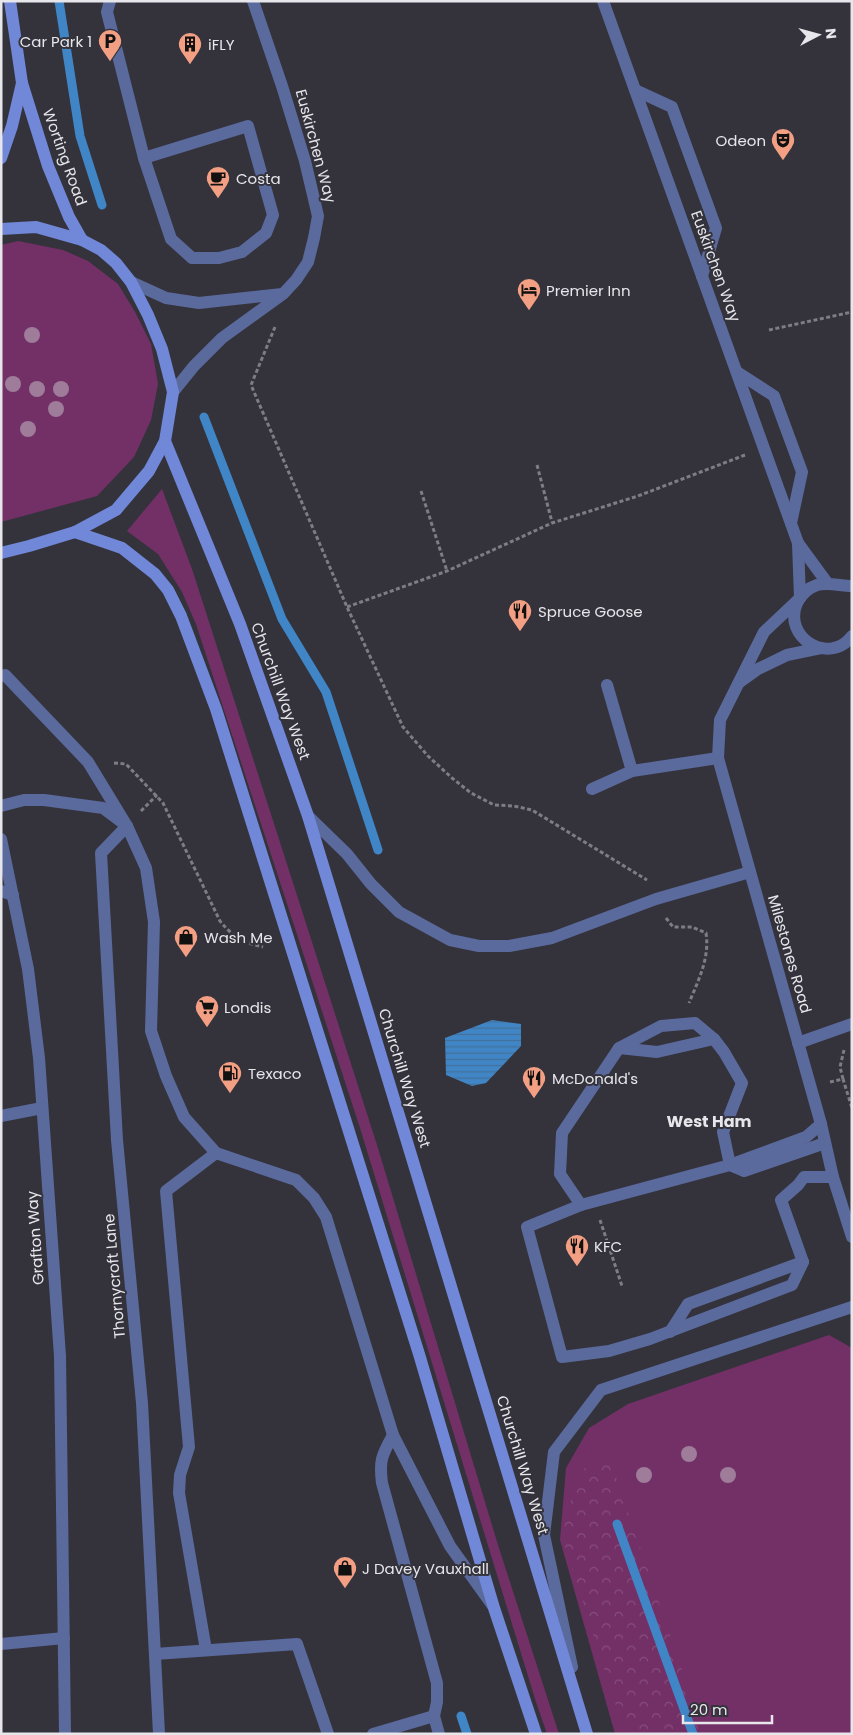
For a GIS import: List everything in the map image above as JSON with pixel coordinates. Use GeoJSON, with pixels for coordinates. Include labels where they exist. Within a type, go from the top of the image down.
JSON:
{"type":"FeatureCollection","features":[{"type":"Feature","properties":{"kind":"main road","name":"Worting Road"},"geometry":{"type":"LineString","coordinates":[[10,1],[22,83],[48,166],[69,217],[82,240]]}},
{"type":"Feature","properties":{"kind":"main road","name":"Worting Road"},"geometry":{"type":"LineString","coordinates":[[1,158],[12,126],[22,83]]}},
{"type":"Feature","properties":{"kind":"main road"},"geometry":{"type":"LineString","coordinates":[[1,229],[36,227],[82,240],[101,250],[116,263],[131,282],[148,315],[162,349],[173,392],[165,441],[149,471],[116,510],[75,532],[1,553]]}},
{"type":"Feature","properties":{"kind":"main road","name":"Churchill Way West"},"geometry":{"type":"LineString","coordinates":[[165,441],[240,624],[308,816],[588,1734]]}},
{"type":"Feature","properties":{"kind":"main road"},"geometry":{"type":"LineString","coordinates":[[75,532],[122,548],[136,559],[154,574],[168,590],[181,616],[216,709],[231,756],[419,1354],[494,1608],[536,1734]]}},
{"type":"Feature","properties":{"kind":"street"},"geometry":{"type":"LineString","coordinates":[[110,1],[107,12],[144,158],[171,239],[192,258],[219,258],[242,252],[266,233],[273,215],[248,126],[144,158]]}},
{"type":"Feature","properties":{"kind":"street","name":"Euskirchen Way"},"geometry":{"type":"LineString","coordinates":[[173,392],[194,366],[222,338],[283,294],[296,280],[308,262],[318,216],[305,161],[253,1]]}},
{"type":"Feature","properties":{"kind":"street","name":"Euskirchen Way"},"geometry":{"type":"LineString","coordinates":[[603,1],[798,543],[800,598],[795,608],[794,619],[797,630],[811,645],[821,648]]}},
{"type":"Feature","properties":{"kind":"street"},"geometry":{"type":"LineString","coordinates":[[635,90],[672,107],[716,228],[702,276]]}},
{"type":"Feature","properties":{"kind":"street"},"geometry":{"type":"LineString","coordinates":[[131,282],[166,298],[199,303],[283,294]]}},
{"type":"Feature","properties":{"kind":"street"},"geometry":{"type":"LineString","coordinates":[[737,372],[774,396],[796,455],[802,472],[791,523]]}},
{"type":"Feature","properties":{"kind":"street","name":"Euskirchen Way"},"geometry":{"type":"LineString","coordinates":[[798,543],[852,596]]}},
{"type":"Feature","properties":{"kind":"street","name":"Milestones Road"},"geometry":{"type":"LineString","coordinates":[[840,585],[817,585],[807,590],[764,632],[720,720],[718,758],[821,1124],[833,1177],[852,1237]]}},
{"type":"Feature","properties":{"kind":"street","name":"Milestones Road"},"geometry":{"type":"LineString","coordinates":[[740,682],[758,669],[787,655],[821,648],[831,648],[841,645],[852,636]]}},
{"type":"Feature","properties":{"kind":"street"},"geometry":{"type":"LineString","coordinates":[[1,676],[5,675],[88,762],[127,826],[146,868],[154,922],[151,1031],[166,1076],[184,1117],[216,1153],[296,1180],[314,1198],[326,1217],[393,1435],[450,1546],[494,1608]]}},
{"type":"Feature","properties":{"kind":"street"},"geometry":{"type":"LineString","coordinates":[[607,685],[632,771]]}},
{"type":"Feature","properties":{"kind":"street"},"geometry":{"type":"LineString","coordinates":[[592,790],[632,771],[718,758]]}},
{"type":"Feature","properties":{"kind":"street"},"geometry":{"type":"LineString","coordinates":[[1,806],[24,800],[44,800],[103,808],[127,826]]}},
{"type":"Feature","properties":{"kind":"street"},"geometry":{"type":"LineString","coordinates":[[308,816],[347,854],[371,884],[399,912],[450,940],[479,946],[509,946],[552,938],[656,899],[750,872]]}},
{"type":"Feature","properties":{"kind":"street","name":"Thornycroft Lane"},"geometry":{"type":"LineString","coordinates":[[127,826],[101,853],[117,1140],[142,1403],[159,1734]]}},
{"type":"Feature","properties":{"kind":"street","name":"Grafton Way"},"geometry":{"type":"LineString","coordinates":[[1,839],[7,893],[28,969],[38,1058],[60,1356],[65,1734]]}},
{"type":"Feature","properties":{"kind":"street"},"geometry":{"type":"LineString","coordinates":[[581,1205],[560,1174],[562,1133],[619,1048],[661,1026],[695,1023],[714,1039],[742,1083],[723,1132],[730,1165]]}},
{"type":"Feature","properties":{"kind":"street"},"geometry":{"type":"LineString","coordinates":[[798,1043],[852,1024]]}},
{"type":"Feature","properties":{"kind":"street"},"geometry":{"type":"LineString","coordinates":[[619,1048],[657,1052],[714,1039]]}},
{"type":"Feature","properties":{"kind":"street"},"geometry":{"type":"LineString","coordinates":[[1,1116],[42,1108]]}},
{"type":"Feature","properties":{"kind":"street"},"geometry":{"type":"LineString","coordinates":[[821,1124],[806,1137],[730,1165],[581,1205],[527,1227],[562,1357],[608,1351],[650,1339],[792,1286],[803,1262],[781,1200],[804,1177],[833,1177]]}},
{"type":"Feature","properties":{"kind":"street"},"geometry":{"type":"LineString","coordinates":[[730,1165],[744,1171],[825,1143]]}},
{"type":"Feature","properties":{"kind":"street"},"geometry":{"type":"LineString","coordinates":[[206,1650],[179,1493],[180,1475],[189,1447],[166,1191],[216,1153]]}},
{"type":"Feature","properties":{"kind":"street"},"geometry":{"type":"LineString","coordinates":[[670,1332],[688,1304],[803,1262]]}},
{"type":"Feature","properties":{"kind":"street"},"geometry":{"type":"LineString","coordinates":[[582,1716],[544,1535],[554,1452],[601,1390],[852,1307]]}},
{"type":"Feature","properties":{"kind":"street"},"geometry":{"type":"LineString","coordinates":[[393,1435],[382,1456],[380,1469],[382,1484],[437,1684],[437,1702],[434,1716],[439,1734]]}},
{"type":"Feature","properties":{"kind":"street"},"geometry":{"type":"LineString","coordinates":[[1,1644],[64,1638]]}},
{"type":"Feature","properties":{"kind":"street"},"geometry":{"type":"LineString","coordinates":[[156,1654],[297,1644],[328,1734]]}},
{"type":"Feature","properties":{"kind":"street"},"geometry":{"type":"LineString","coordinates":[[373,1734],[434,1716]]}},
{"type":"Feature","properties":{"kind":"path"},"geometry":{"type":"LineString","coordinates":[[769,330],[852,312]]}},
{"type":"Feature","properties":{"kind":"path"},"geometry":{"type":"LineString","coordinates":[[277,322],[251,385],[347,607],[403,727],[428,756],[472,794],[494,805],[514,806],[532,810],[646,878],[649,884]]}},
{"type":"Feature","properties":{"kind":"path"},"geometry":{"type":"LineString","coordinates":[[347,607],[447,571],[552,523],[638,496],[764,447]]}},
{"type":"Feature","properties":{"kind":"path"},"geometry":{"type":"LineString","coordinates":[[537,465],[552,523]]}},
{"type":"Feature","properties":{"kind":"path"},"geometry":{"type":"LineString","coordinates":[[421,491],[447,571]]}},
{"type":"Feature","properties":{"kind":"path"},"geometry":{"type":"LineString","coordinates":[[88,762],[126,764],[156,795],[163,803],[220,921],[231,934],[244,942],[263,947]]}},
{"type":"Feature","properties":{"kind":"path"},"geometry":{"type":"LineString","coordinates":[[661,912],[673,927],[692,927],[706,933],[708,941],[704,967],[688,1003]]}},
{"type":"Feature","properties":{"kind":"path"},"geometry":{"type":"LineString","coordinates":[[845,1048],[840,1067],[852,1108]]}},
{"type":"Feature","properties":{"kind":"path"},"geometry":{"type":"LineString","coordinates":[[829,1083],[843,1079]]}},
{"type":"Feature","properties":{"kind":"path"},"geometry":{"type":"LineString","coordinates":[[600,1218],[622,1286]]}},
{"type":"Feature","properties":{"kind":"green space"},"geometry":{"type":"Polygon","coordinates":[[[18,241],[63,250],[88,261],[118,284],[151,344],[158,384],[151,420],[134,457],[97,496],[1,522],[1,245],[18,241]]]}},
{"type":"Feature","properties":{"kind":"green space"},"geometry":{"type":"Polygon","coordinates":[[[162,489],[192,569],[377,1145],[498,1545],[559,1734],[547,1734],[536,1702],[360,1128],[196,624],[182,592],[158,554],[127,531],[162,489]]]}},
{"type":"Feature","properties":{"kind":"green space"},"geometry":{"type":"Polygon","coordinates":[[[829,1335],[852,1348],[852,1734],[615,1734],[560,1540],[566,1468],[589,1428],[628,1404],[829,1335]]]}},
{"type":"Feature","properties":{"kind":"green space"},"geometry":{"type":"Polygon","coordinates":[[[611,1462],[704,1734],[625,1734],[562,1537],[578,1470],[611,1462]]]}},
{"type":"Feature","properties":{"kind":"water"},"geometry":{"type":"Polygon","coordinates":[[[492,1020],[521,1024],[521,1046],[486,1083],[472,1086],[446,1075],[445,1038],[492,1020]]]}},
{"type":"Feature","properties":{"kind":"waterway"},"geometry":{"type":"LineString","coordinates":[[59,1],[80,136],[102,205]]}},
{"type":"Feature","properties":{"kind":"waterway"},"geometry":{"type":"LineString","coordinates":[[204,417],[282,619],[326,692],[378,850]]}},
{"type":"Feature","properties":{"kind":"waterway"},"geometry":{"type":"LineString","coordinates":[[617,1524],[693,1734]]}},
{"type":"Feature","properties":{"kind":"waterway"},"geometry":{"type":"LineString","coordinates":[[461,1716],[467,1734]]}},
{"type":"Feature","properties":{"kind":"place","name":"Car Park 1"},"geometry":{"type":"Point","coordinates":[110,62]}},
{"type":"Feature","properties":{"kind":"place","name":"iFLY"},"geometry":{"type":"Point","coordinates":[190,65]}},
{"type":"Feature","properties":{"kind":"place","name":"Odeon"},"geometry":{"type":"Point","coordinates":[783,161]}},
{"type":"Feature","properties":{"kind":"place","name":"Costa"},"geometry":{"type":"Point","coordinates":[218,199]}},
{"type":"Feature","properties":{"kind":"place","name":"Premier Inn"},"geometry":{"type":"Point","coordinates":[529,311]}},
{"type":"Feature","properties":{"kind":"place","name":"Spruce Goose"},"geometry":{"type":"Point","coordinates":[520,632]}},
{"type":"Feature","properties":{"kind":"place","name":"Wash Me"},"geometry":{"type":"Point","coordinates":[186,958]}},
{"type":"Feature","properties":{"kind":"place","name":"Londis"},"geometry":{"type":"Point","coordinates":[207,1028]}},
{"type":"Feature","properties":{"kind":"place","name":"Texaco"},"geometry":{"type":"Point","coordinates":[230,1094]}},
{"type":"Feature","properties":{"kind":"place","name":"McDonald's"},"geometry":{"type":"Point","coordinates":[534,1099]}},
{"type":"Feature","properties":{"kind":"place","name":"KFC"},"geometry":{"type":"Point","coordinates":[577,1267]}},
{"type":"Feature","properties":{"kind":"place","name":"J Davey Vauxhall"},"geometry":{"type":"Point","coordinates":[345,1589]}},
{"type":"Feature","properties":{"kind":"district","name":"West Ham"},"geometry":{"type":"Point","coordinates":[709,1121]}}]}
